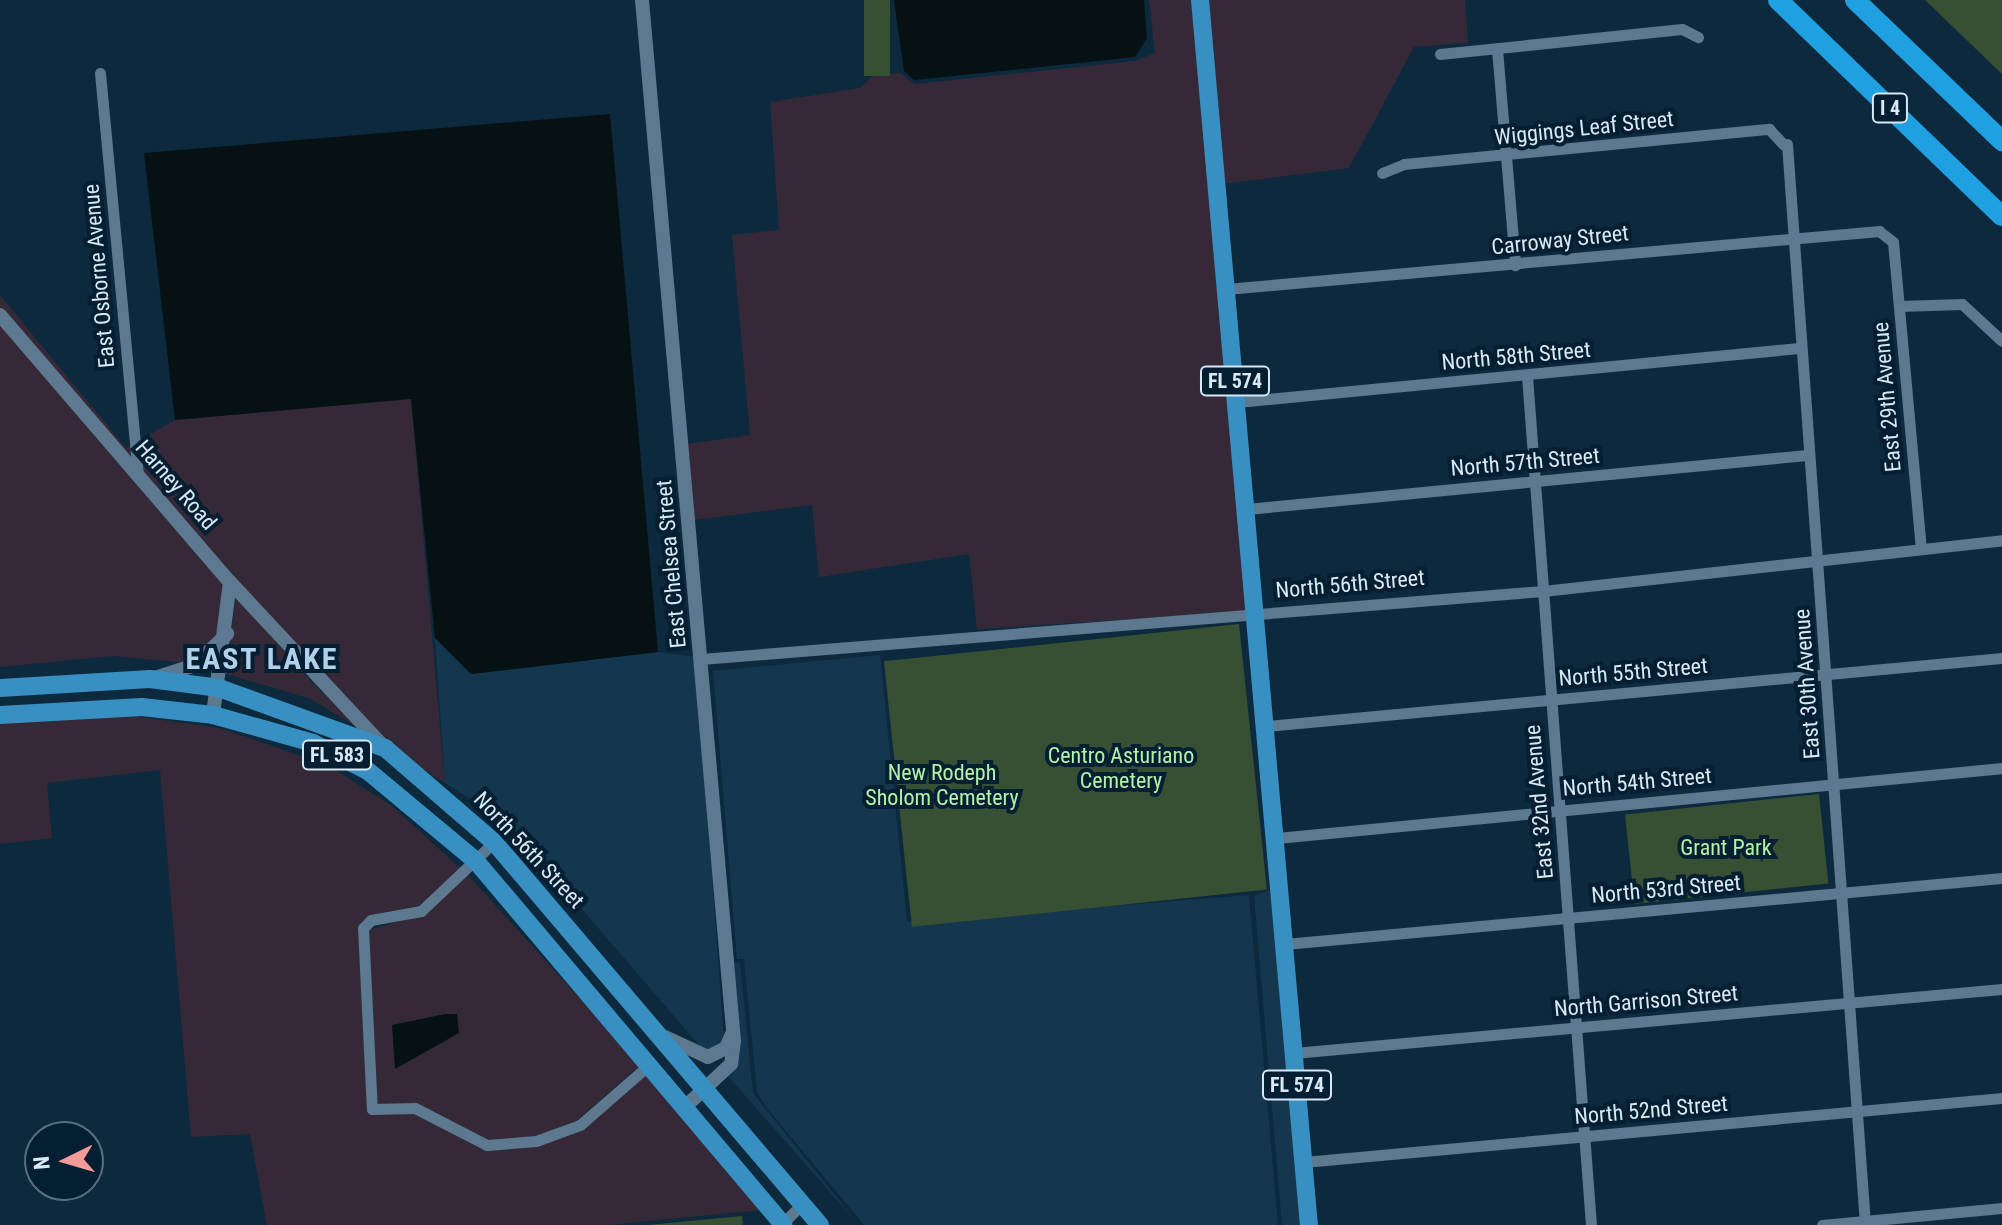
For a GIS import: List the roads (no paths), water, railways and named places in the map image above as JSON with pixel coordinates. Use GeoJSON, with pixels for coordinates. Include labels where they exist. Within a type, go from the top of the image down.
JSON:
{"type":"FeatureCollection","features":[{"type":"Feature","properties":{"kind":"highway","name":"I 4"},"geometry":{"type":"LineString","coordinates":[[1778,0],[2002,216]]}},
{"type":"Feature","properties":{"kind":"highway","name":"I 4"},"geometry":{"type":"LineString","coordinates":[[1855,0],[2002,141]]}},
{"type":"Feature","properties":{"kind":"main road","name":"FL 574"},"geometry":{"type":"LineString","coordinates":[[1200,0],[1277,838],[1309,1225]]}},
{"type":"Feature","properties":{"kind":"main road","name":"North 56th Street"},"geometry":{"type":"LineString","coordinates":[[0,688],[150,679],[219,688],[385,748],[494,842],[664,1036],[820,1225]]}},
{"type":"Feature","properties":{"kind":"main road","name":"North 56th Street"},"geometry":{"type":"LineString","coordinates":[[0,715],[142,707],[213,715],[313,743],[368,771],[475,860],[687,1105],[782,1225]]}},
{"type":"Feature","properties":{"kind":"street","name":"East Chelsea Street"},"geometry":{"type":"LineString","coordinates":[[642,0],[733,1026],[733,1058],[707,1089],[687,1105]]}},
{"type":"Feature","properties":{"kind":"street"},"geometry":{"type":"LineString","coordinates":[[1440,54],[1682,29],[1698,37]]}},
{"type":"Feature","properties":{"kind":"street"},"geometry":{"type":"LineString","coordinates":[[1497,49],[1515,265]]}},
{"type":"Feature","properties":{"kind":"street","name":"East Osborne Avenue"},"geometry":{"type":"LineString","coordinates":[[100,73],[138,475]]}},
{"type":"Feature","properties":{"kind":"street","name":"Wiggings Leaf Street"},"geometry":{"type":"LineString","coordinates":[[1382,173],[1404,164],[1769,129],[1786,145]]}},
{"type":"Feature","properties":{"kind":"street","name":"East 30th Avenue"},"geometry":{"type":"LineString","coordinates":[[1786,145],[1807,455],[1836,784],[1865,1223]]}},
{"type":"Feature","properties":{"kind":"street","name":"Carroway Street"},"geometry":{"type":"LineString","coordinates":[[1226,289],[1515,265],[1790,237],[1879,231],[1893,242]]}},
{"type":"Feature","properties":{"kind":"street","name":"East 29th Avenue"},"geometry":{"type":"LineString","coordinates":[[1893,242],[1921,548]]}},
{"type":"Feature","properties":{"kind":"street"},"geometry":{"type":"LineString","coordinates":[[1899,306],[1962,304],[2002,341]]}},
{"type":"Feature","properties":{"kind":"street","name":"Harney Road"},"geometry":{"type":"LineString","coordinates":[[0,315],[230,582],[385,748]]}},
{"type":"Feature","properties":{"kind":"street","name":"North 58th Street"},"geometry":{"type":"LineString","coordinates":[[1237,402],[1799,348]]}},
{"type":"Feature","properties":{"kind":"street","name":"East 32nd Avenue"},"geometry":{"type":"LineString","coordinates":[[1527,376],[1591,1225]]}},
{"type":"Feature","properties":{"kind":"street","name":"North 57th Street"},"geometry":{"type":"LineString","coordinates":[[1247,509],[1807,455]]}},
{"type":"Feature","properties":{"kind":"street","name":"North 56th Street"},"geometry":{"type":"LineString","coordinates":[[701,659],[1257,617],[1543,591],[1819,564],[1921,548],[2002,540]]}},
{"type":"Feature","properties":{"kind":"street"},"geometry":{"type":"LineString","coordinates":[[213,715],[227,634],[230,582]]}},
{"type":"Feature","properties":{"kind":"street"},"geometry":{"type":"LineString","coordinates":[[150,679],[195,665],[227,634]]}},
{"type":"Feature","properties":{"kind":"street","name":"North 55th Street"},"geometry":{"type":"LineString","coordinates":[[1267,726],[2002,658]]}},
{"type":"Feature","properties":{"kind":"street","name":"North 54th Street"},"geometry":{"type":"LineString","coordinates":[[1277,838],[2002,768]]}},
{"type":"Feature","properties":{"kind":"street"},"geometry":{"type":"LineString","coordinates":[[494,842],[421,911],[371,920],[363,928],[372,1109],[415,1108],[487,1145],[536,1141],[580,1125],[651,1063]]}},
{"type":"Feature","properties":{"kind":"street","name":"North 53rd Street"},"geometry":{"type":"LineString","coordinates":[[1285,944],[2002,878]]}},
{"type":"Feature","properties":{"kind":"street","name":"North Garrison Street"},"geometry":{"type":"LineString","coordinates":[[1294,1053],[2002,989]]}},
{"type":"Feature","properties":{"kind":"street"},"geometry":{"type":"LineString","coordinates":[[664,1036],[708,1057],[726,1048],[733,1026]]}},
{"type":"Feature","properties":{"kind":"street","name":"North 52nd Street"},"geometry":{"type":"LineString","coordinates":[[1304,1162],[2002,1098]]}},
{"type":"Feature","properties":{"kind":"street"},"geometry":{"type":"LineString","coordinates":[[782,1225],[802,1204]]}},
{"type":"Feature","properties":{"kind":"street"},"geometry":{"type":"LineString","coordinates":[[1822,1225],[2002,1208]]}},
{"type":"Feature","properties":{"kind":"district","name":"EAST LAKE"},"geometry":{"type":"Point","coordinates":[262,659]}},
{"type":"Feature","properties":{"kind":"park label","name":"Centro Asturiano Cemetery"},"geometry":{"type":"Point","coordinates":[1121,768]}},
{"type":"Feature","properties":{"kind":"park label","name":"New Rodeph Sholom Cemetery"},"geometry":{"type":"Point","coordinates":[942,784]}},
{"type":"Feature","properties":{"kind":"park label","name":"Grant Park"},"geometry":{"type":"Point","coordinates":[1726,848]}}]}
